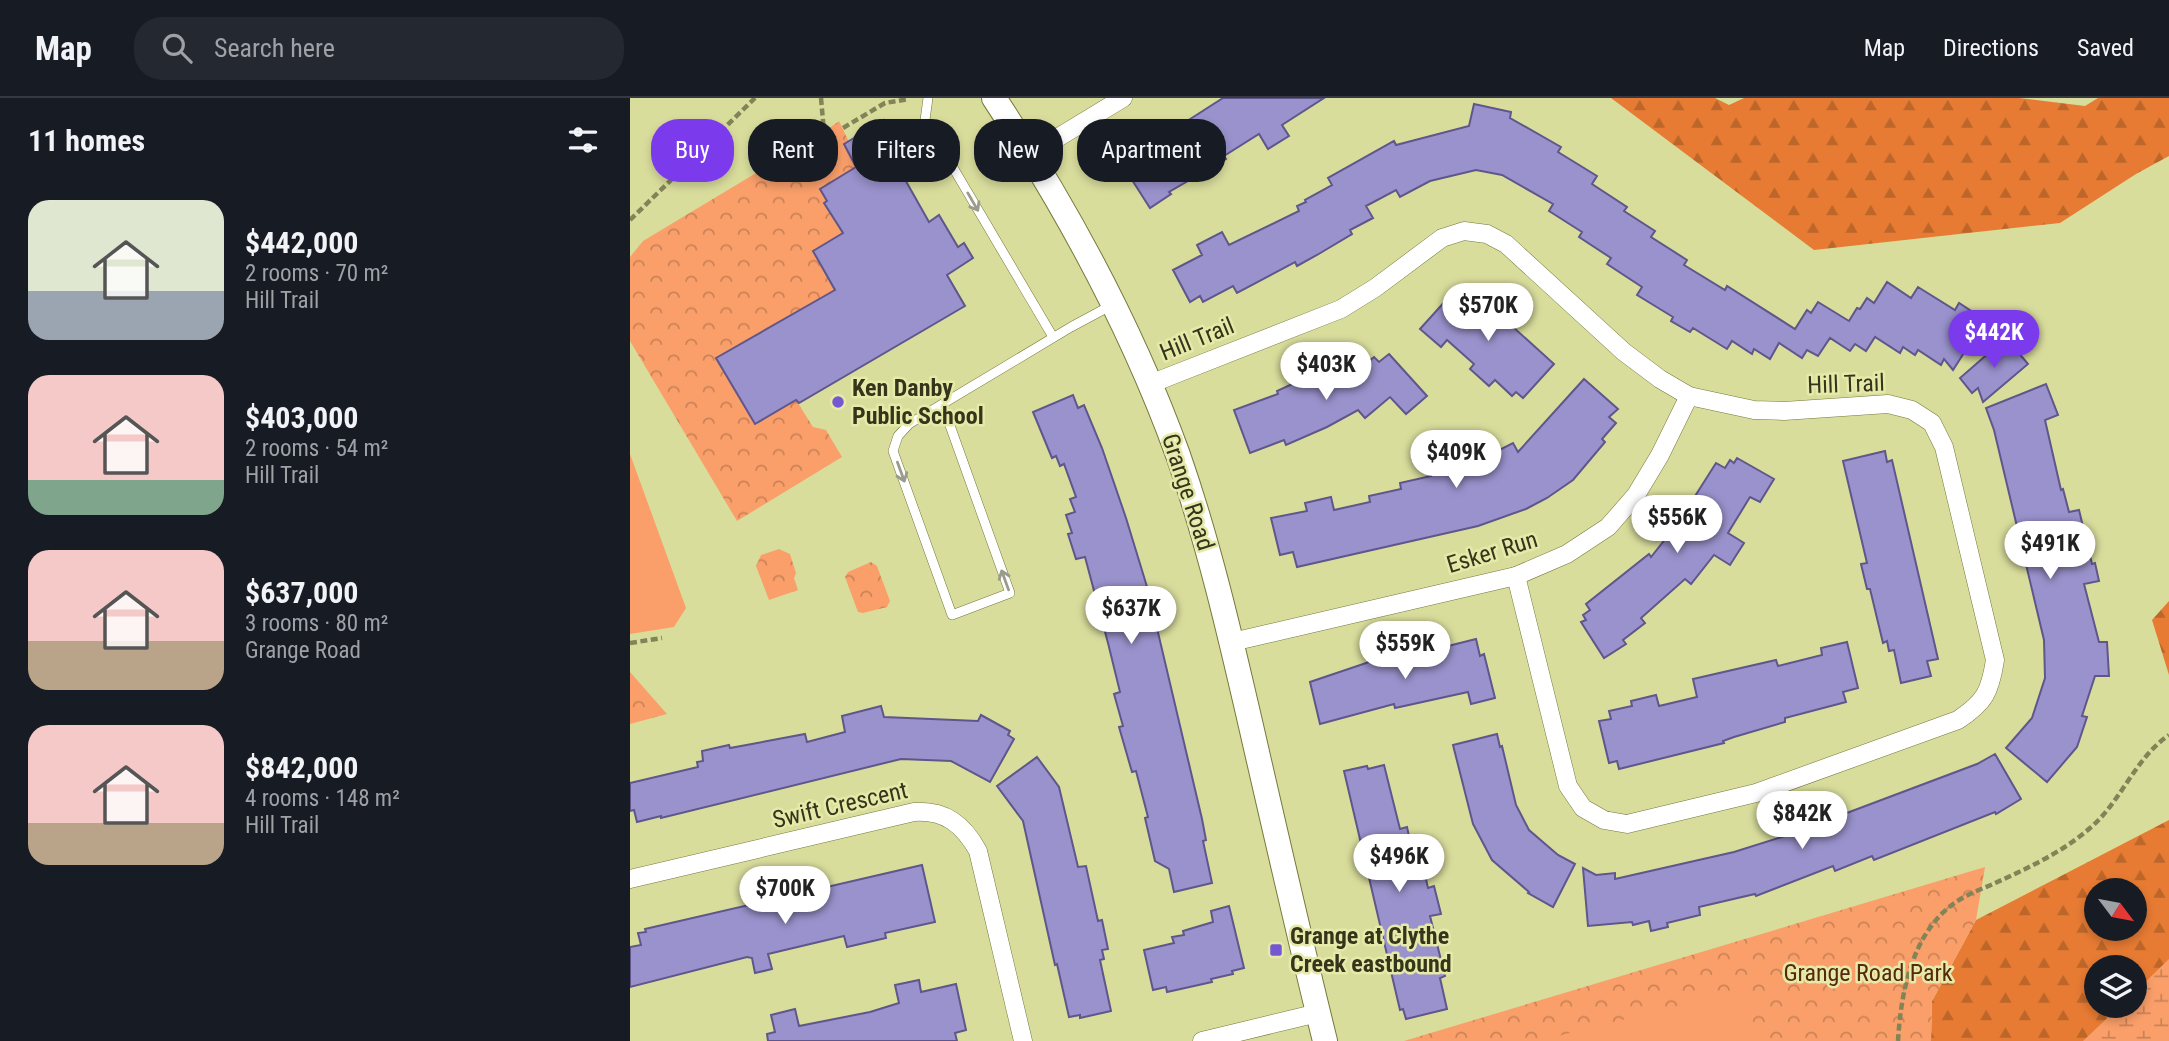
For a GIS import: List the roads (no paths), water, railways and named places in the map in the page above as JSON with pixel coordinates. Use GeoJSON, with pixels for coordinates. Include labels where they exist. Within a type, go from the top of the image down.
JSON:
{"type":"FeatureCollection","features":[{"type":"Feature","properties":{"kind":"street","name":"Grange Road"},"geometry":{"type":"LineString","coordinates":[[994,98],[1008,119]]}},
{"type":"Feature","properties":{"kind":"street"},"geometry":{"type":"LineString","coordinates":[[1063,135],[1123,98]]}},
{"type":"Feature","properties":{"kind":"street","name":"Grange Road"},"geometry":{"type":"LineString","coordinates":[[1047,182],[1081,239],[1114,304],[1150,384],[1178,456],[1205,539],[1232,642],[1325,1041]]}},
{"type":"Feature","properties":{"kind":"street","name":"Hill Trail"},"geometry":{"type":"LineString","coordinates":[[1150,384],[1341,309],[1375,288],[1442,238],[1464,231],[1488,233],[1506,244],[1624,352],[1660,379],[1689,396],[1754,410],[1784,411],[1888,404],[1912,410],[1932,423],[1944,447],[1994,660],[1987,693],[1976,707],[1958,720],[1756,793],[1627,824],[1604,820],[1583,808],[1568,786],[1516,576]]}},
{"type":"Feature","properties":{"kind":"street","name":"Esker Run"},"geometry":{"type":"LineString","coordinates":[[1232,642],[1516,576],[1567,554],[1608,527],[1636,495],[1660,455],[1689,396]]}},
{"type":"Feature","properties":{"kind":"street","name":"Swift Crescent"},"geometry":{"type":"LineString","coordinates":[[630,879],[914,812],[931,811],[947,817],[971,838],[978,851],[1023,1041]]}},
{"type":"Feature","properties":{"kind":"street"},"geometry":{"type":"LineString","coordinates":[[1202,1041],[1318,1013]]}},
{"type":"Feature","properties":{"kind":"lane"},"geometry":{"type":"LineString","coordinates":[[928,98],[925,120],[1053,337]]}},
{"type":"Feature","properties":{"kind":"lane"},"geometry":{"type":"LineString","coordinates":[[943,406],[1010,593],[952,615],[893,451],[898,436],[909,424],[943,406],[1053,337],[1114,304]]}},
{"type":"Feature","properties":{"kind":"place","name":"Ken Danby Public School"},"geometry":{"type":"Point","coordinates":[838,402]}},
{"type":"Feature","properties":{"kind":"place","name":"Grange at Clythe Creek eastbound"},"geometry":{"type":"Point","coordinates":[1276,950]}},
{"type":"Feature","properties":{"kind":"park label","name":"Grange Road Park"},"geometry":{"type":"Point","coordinates":[1868,973]}}]}
